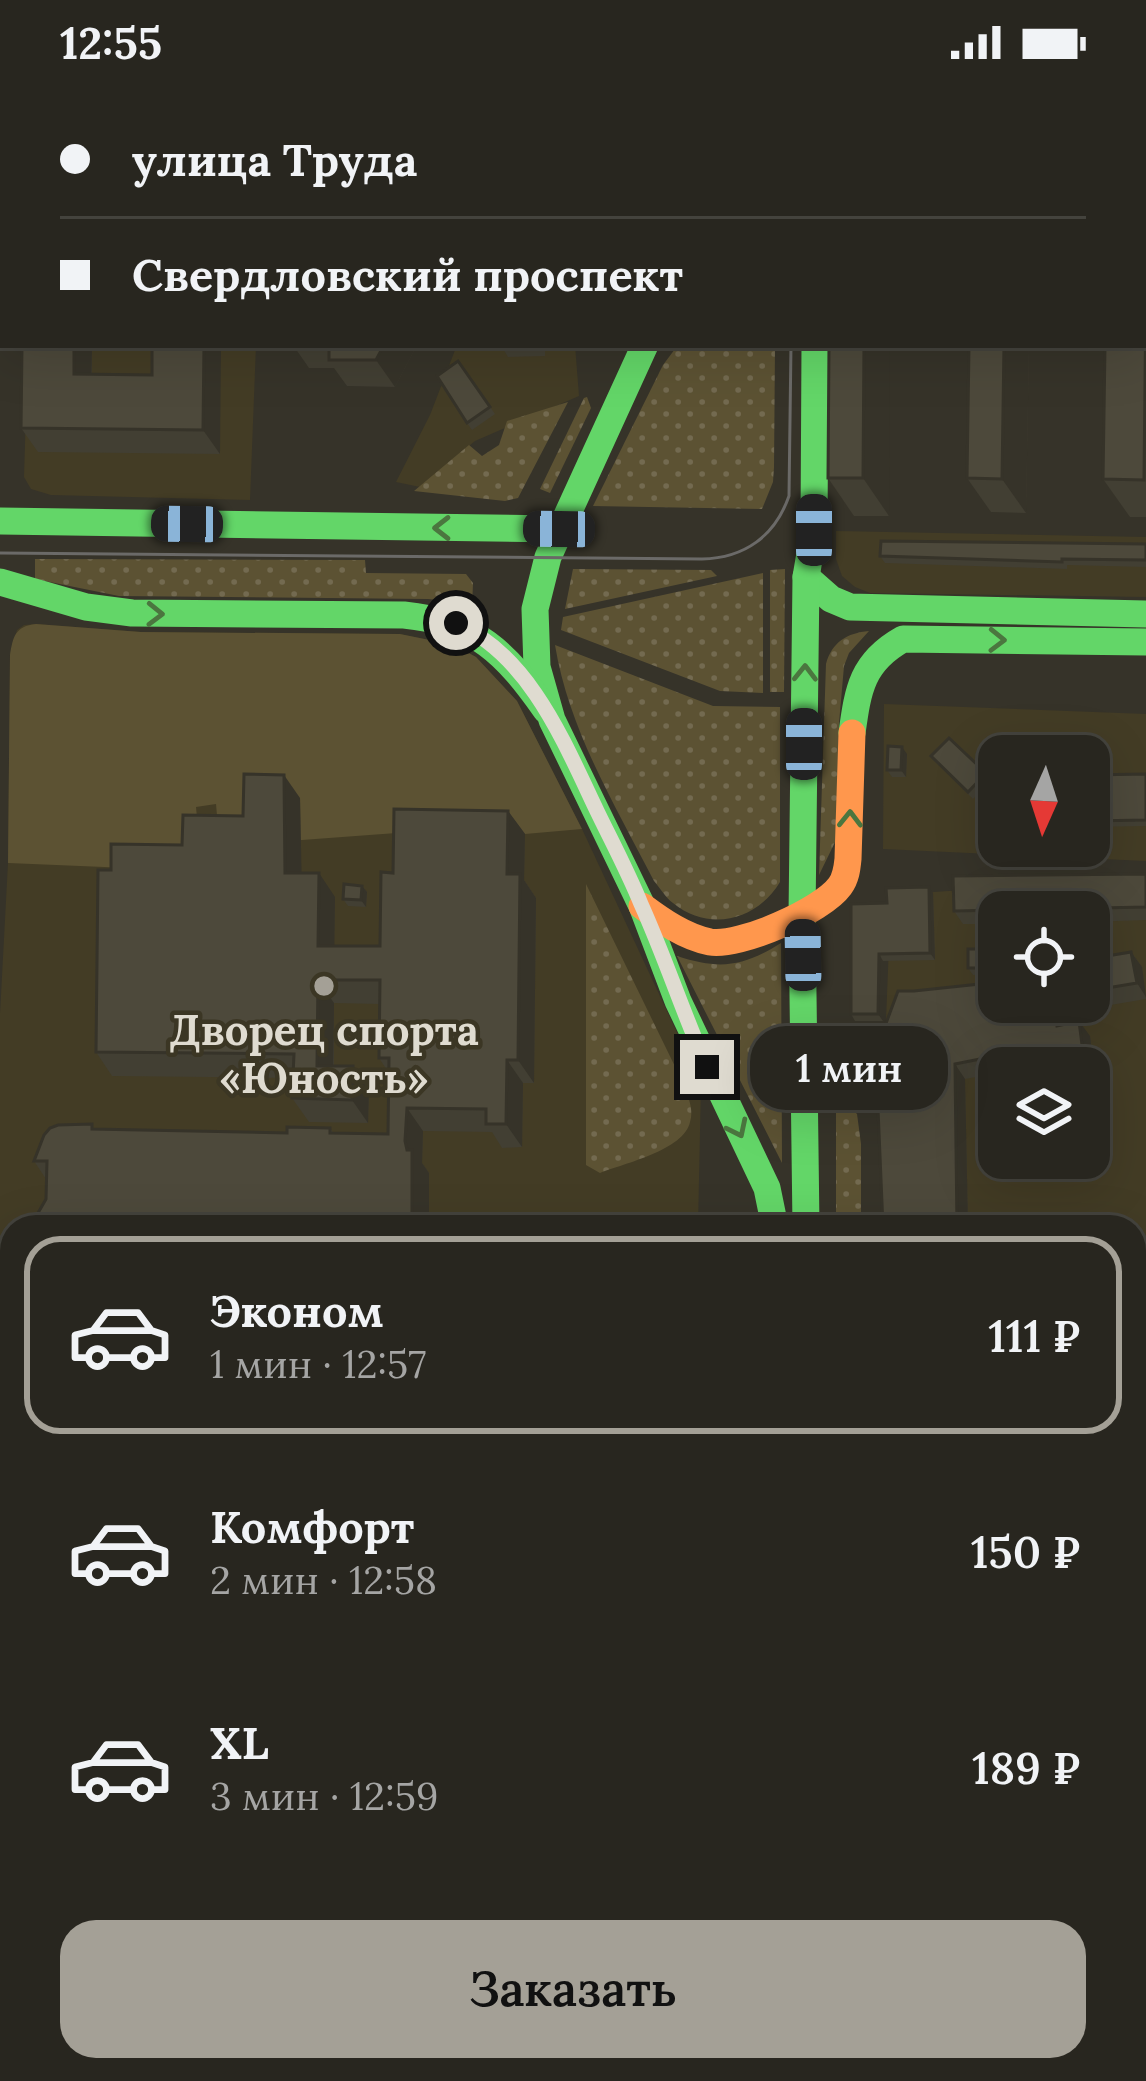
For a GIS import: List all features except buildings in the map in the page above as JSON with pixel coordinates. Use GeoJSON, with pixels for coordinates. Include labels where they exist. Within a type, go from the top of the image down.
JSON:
{"type":"FeatureCollection","features":[{"type":"Feature","properties":{"kind":"main road"},"geometry":{"type":"LineString","coordinates":[[552,720],[537,667],[535,614],[541,580],[559,529],[644,348]]}},
{"type":"Feature","properties":{"kind":"main road"},"geometry":{"type":"LineString","coordinates":[[806,1215],[802,916],[806,577],[814,530],[815,348]]}},
{"type":"Feature","properties":{"kind":"main road"},"geometry":{"type":"LineString","coordinates":[[0,521],[559,529]]}},
{"type":"Feature","properties":{"kind":"main road"},"geometry":{"type":"LineString","coordinates":[[806,577],[850,608],[1146,614]]}},
{"type":"Feature","properties":{"kind":"main road"},"geometry":{"type":"LineString","coordinates":[[0,582],[86,607]]}},
{"type":"Feature","properties":{"kind":"main road"},"geometry":{"type":"LineString","coordinates":[[0,608],[41,600],[147,614],[404,615],[439,618],[474,631],[494,645],[552,720],[643,906],[688,1023],[767,1188],[773,1215]]}},
{"type":"Feature","properties":{"kind":"main road"},"geometry":{"type":"LineString","coordinates":[[643,906],[682,932],[718,943],[736,942],[802,916],[831,894],[844,878],[850,844],[855,697],[866,668],[888,643],[903,639],[1146,642]]}},
{"type":"Feature","properties":{"kind":"shaded area"},"geometry":{"type":"Polygon","coordinates":[[[28,348],[256,348],[250,500],[51,495],[31,489],[24,477],[28,348]]]}},
{"type":"Feature","properties":{"kind":"shaded area"},"geometry":{"type":"Polygon","coordinates":[[[456,348],[575,348],[579,396],[475,441],[420,487],[396,482],[430,415],[456,348]]]}},
{"type":"Feature","properties":{"kind":"shaded area"},"geometry":{"type":"Polygon","coordinates":[[[836,531],[1146,537],[1146,597],[870,593],[842,576],[836,559],[836,531]]]}},
{"type":"Feature","properties":{"kind":"shaded area"},"geometry":{"type":"Polygon","coordinates":[[[24,625],[141,632],[400,634],[454,645],[476,657],[517,701],[701,1084],[698,1215],[0,1215],[10,655],[17,630],[24,625]]]}},
{"type":"Feature","properties":{"kind":"shaded area"},"geometry":{"type":"Polygon","coordinates":[[[884,704],[1146,714],[1146,861],[1110,859],[1110,735],[978,735],[978,853],[883,849],[884,704]]]}},
{"type":"Feature","properties":{"kind":"shaded area"},"geometry":{"type":"Polygon","coordinates":[[[1146,887],[1146,1215],[889,1215],[886,1020],[891,895],[963,890],[1146,887]]]}},
{"type":"Feature","properties":{"kind":"green space"},"geometry":{"type":"Polygon","coordinates":[[[676,348],[775,348],[773,482],[762,509],[593,506],[676,348]]]}},
{"type":"Feature","properties":{"kind":"green space"},"geometry":{"type":"Polygon","coordinates":[[[584,398],[591,408],[550,493],[540,489],[584,398]]]}},
{"type":"Feature","properties":{"kind":"green space"},"geometry":{"type":"Polygon","coordinates":[[[568,402],[518,498],[505,501],[414,491],[469,445],[482,456],[499,445],[507,421],[568,402]]]}},
{"type":"Feature","properties":{"kind":"green space"},"geometry":{"type":"Polygon","coordinates":[[[35,559],[365,560],[366,573],[466,574],[473,583],[472,608],[428,599],[119,596],[35,579],[35,559]]]}},
{"type":"Feature","properties":{"kind":"green space"},"geometry":{"type":"Polygon","coordinates":[[[573,569],[711,570],[717,576],[565,609],[573,569]]]}},
{"type":"Feature","properties":{"kind":"green space"},"geometry":{"type":"Polygon","coordinates":[[[785,569],[784,692],[770,692],[770,570],[785,569]]]}},
{"type":"Feature","properties":{"kind":"green space"},"geometry":{"type":"Polygon","coordinates":[[[763,573],[763,693],[720,691],[561,630],[563,617],[763,573]]]}},
{"type":"Feature","properties":{"kind":"green space"},"geometry":{"type":"Polygon","coordinates":[[[36,624],[141,632],[400,634],[454,645],[476,657],[517,701],[582,829],[219,839],[216,804],[196,807],[199,838],[128,868],[8,863],[10,655],[16,634],[36,624]]]}},
{"type":"Feature","properties":{"kind":"green space"},"geometry":{"type":"Polygon","coordinates":[[[869,631],[844,666],[838,836],[819,875],[826,664],[842,640],[869,631]]]}},
{"type":"Feature","properties":{"kind":"green space"},"geometry":{"type":"Polygon","coordinates":[[[555,645],[713,706],[780,707],[780,882],[759,906],[732,918],[702,918],[663,893],[582,737],[555,645]]]}},
{"type":"Feature","properties":{"kind":"green space"},"geometry":{"type":"Polygon","coordinates":[[[586,884],[684,1085],[691,1112],[677,1140],[600,1173],[586,1165],[586,884]]]}},
{"type":"Feature","properties":{"kind":"green space"},"geometry":{"type":"Polygon","coordinates":[[[781,943],[782,1163],[677,956],[731,964],[781,943]]]}},
{"type":"Feature","properties":{"kind":"green space"},"geometry":{"type":"Polygon","coordinates":[[[846,1104],[857,1114],[861,1215],[836,1215],[836,1108],[846,1104]]]}},
{"type":"Feature","properties":{"kind":"tram line"},"geometry":{"type":"LineString","coordinates":[[0,553],[718,558],[745,549],[767,533],[789,496],[791,348]]}},
{"type":"Feature","properties":{"kind":"traffic: fast"},"geometry":{"type":"LineString","coordinates":[[644,348],[548,557],[535,609],[537,667],[552,720],[642,906],[678,1001],[767,1188],[773,1215]]}},
{"type":"Feature","properties":{"kind":"traffic: fast"},"geometry":{"type":"LineString","coordinates":[[806,1215],[802,916],[806,577],[814,530],[815,348]]}},
{"type":"Feature","properties":{"kind":"traffic: fast"},"geometry":{"type":"LineString","coordinates":[[0,521],[559,529]]}},
{"type":"Feature","properties":{"kind":"traffic: fast"},"geometry":{"type":"LineString","coordinates":[[806,577],[831,599],[850,607],[1146,614]]}},
{"type":"Feature","properties":{"kind":"traffic: fast"},"geometry":{"type":"LineString","coordinates":[[0,582],[86,607],[132,613],[429,619],[487,644],[517,672],[546,710]]}},
{"type":"Feature","properties":{"kind":"traffic: fast"},"geometry":{"type":"LineString","coordinates":[[852,733],[864,678],[879,657],[903,639],[1146,642]]}},
{"type":"Feature","properties":{"kind":"traffic: slow"},"geometry":{"type":"LineString","coordinates":[[642,906],[692,936],[723,942],[779,925],[830,896],[842,883],[847,866],[852,733]]}},
{"type":"Feature","properties":{"kind":"place","name":"Дворец спорта «Юность»"},"geometry":{"type":"Point","coordinates":[324,986]}},
{"type":"Feature","properties":{"kind":"route"},"geometry":{"type":"LineString","coordinates":[[456,623],[494,645],[552,720],[643,906],[707,1067]]}}]}
